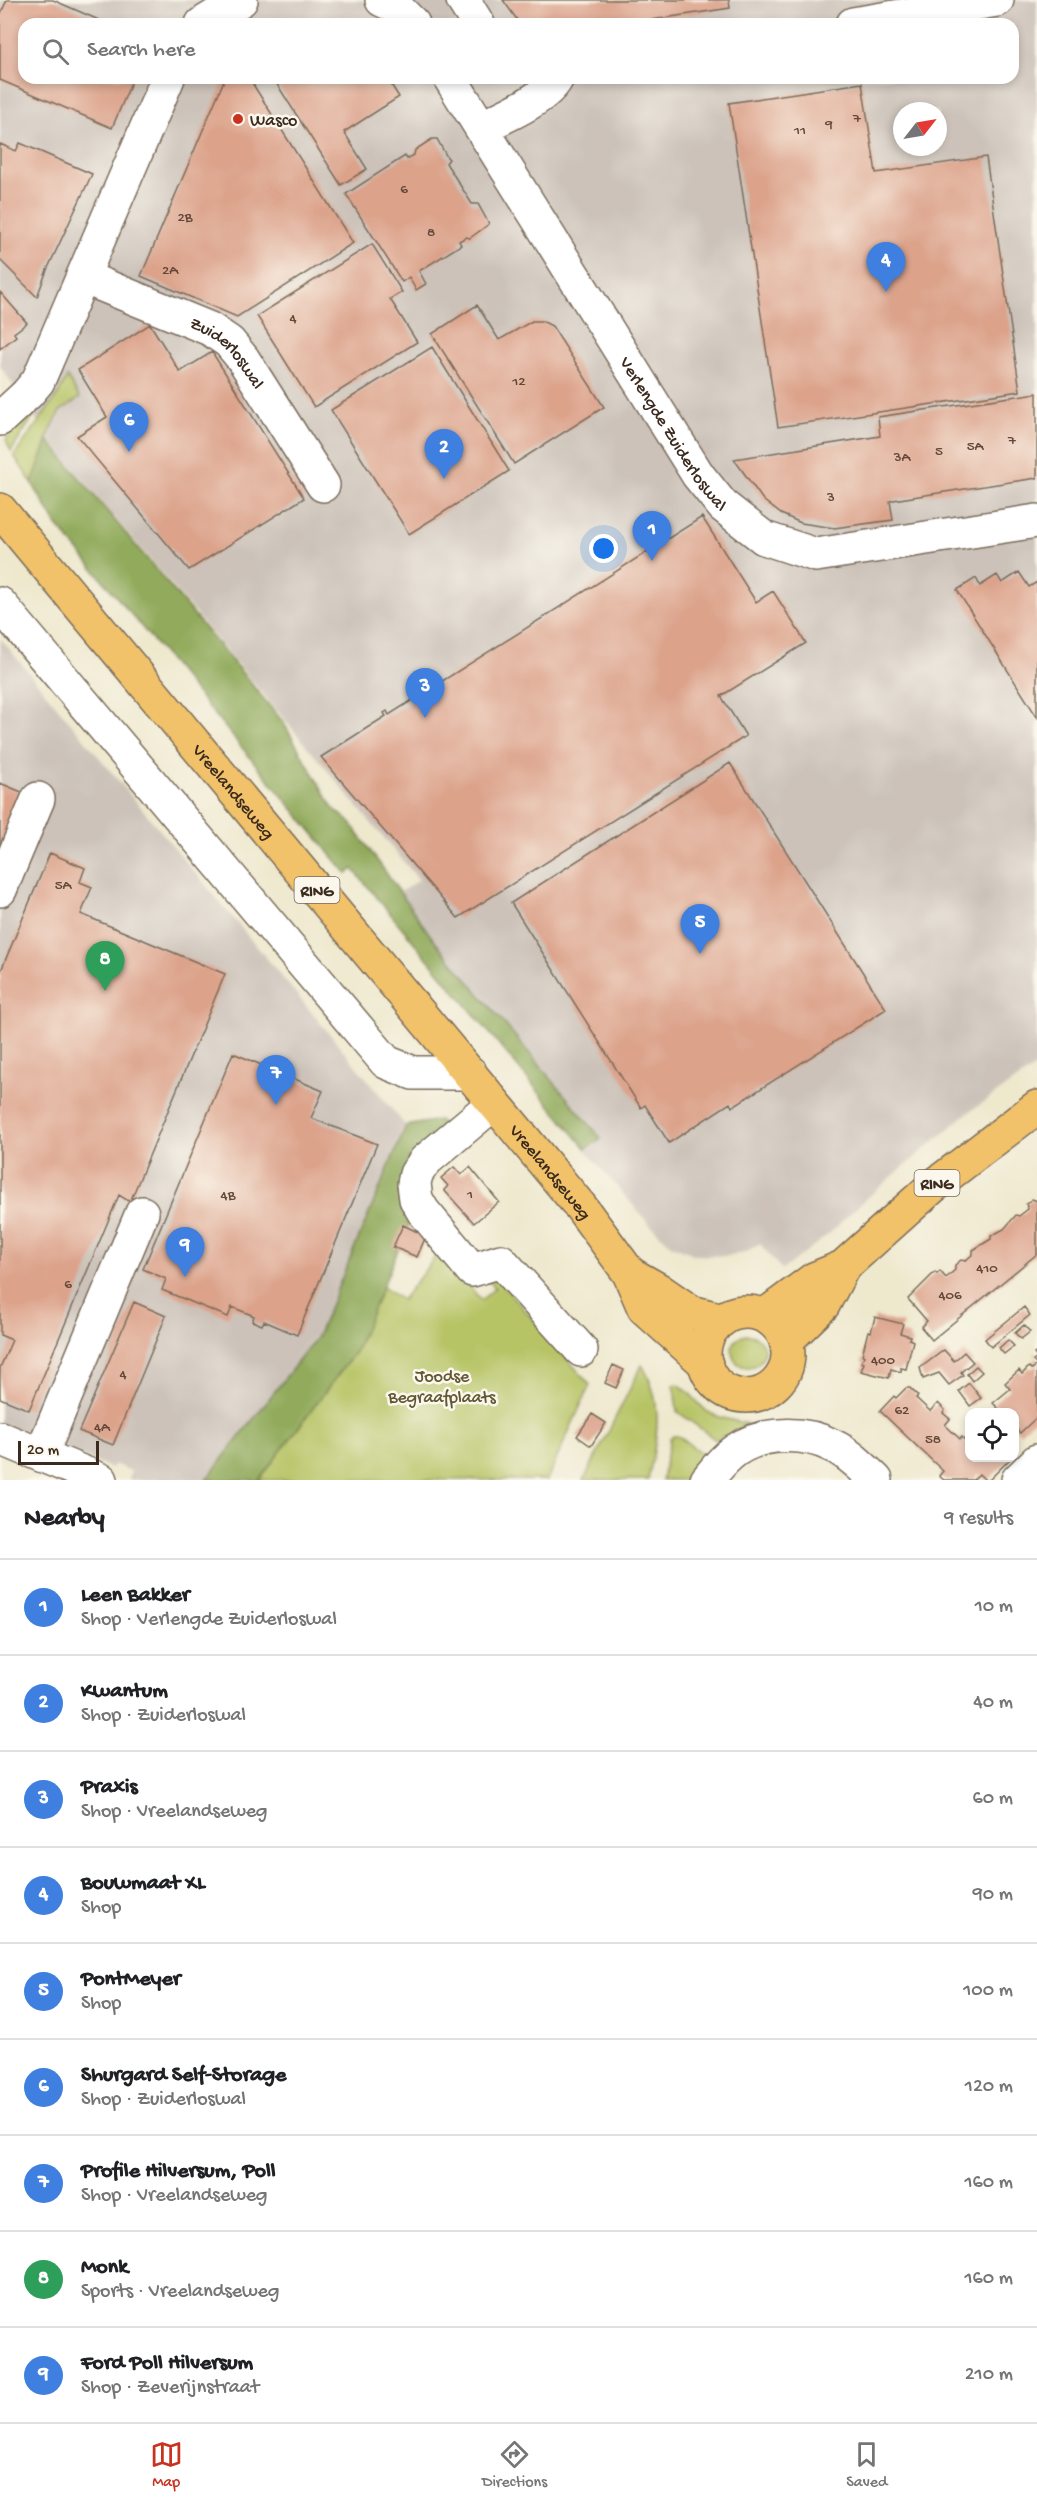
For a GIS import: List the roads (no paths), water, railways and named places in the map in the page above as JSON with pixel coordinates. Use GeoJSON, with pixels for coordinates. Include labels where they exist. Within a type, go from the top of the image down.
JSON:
{"type":"FeatureCollection","features":[{"type":"Feature","properties":{"kind":"main road","name":"Vreelandseweg"},"geometry":{"type":"LineString","coordinates":[[0,510],[580,1206],[629,1273],[644,1308],[706,1364]]}},
{"type":"Feature","properties":{"kind":"main road","name":"RING"},"geometry":{"type":"LineString","coordinates":[[722,1320],[742,1312],[764,1316],[814,1279],[843,1266],[931,1188],[1037,1107]]}},
{"type":"Feature","properties":{"kind":"main road","name":"RING"},"geometry":{"type":"LineString","coordinates":[[706,1364],[712,1377],[722,1388],[735,1394],[749,1396],[763,1392],[775,1384],[784,1372],[788,1354],[786,1341],[823,1305],[843,1266]]}},
{"type":"Feature","properties":{"kind":"main road","name":"Vreelandseweg"},"geometry":{"type":"LineString","coordinates":[[629,1273],[691,1312],[722,1320]]}},
{"type":"Feature","properties":{"kind":"main road"},"geometry":{"type":"LineString","coordinates":[[764,1316],[781,1331],[786,1341]]}},
{"type":"Feature","properties":{"kind":"main road"},"geometry":{"type":"LineString","coordinates":[[706,1364],[707,1340],[713,1328],[722,1320]]}},
{"type":"Feature","properties":{"kind":"street"},"geometry":{"type":"LineString","coordinates":[[212,18],[241,0]]}},
{"type":"Feature","properties":{"kind":"street"},"geometry":{"type":"LineString","coordinates":[[382,0],[395,6],[407,18]]}},
{"type":"Feature","properties":{"kind":"street"},"geometry":{"type":"LineString","coordinates":[[463,0],[474,18]]}},
{"type":"Feature","properties":{"kind":"street"},"geometry":{"type":"LineString","coordinates":[[886,18],[979,1]]}},
{"type":"Feature","properties":{"kind":"street"},"geometry":{"type":"LineString","coordinates":[[0,419],[38,381],[165,84]]}},
{"type":"Feature","properties":{"kind":"street","name":"Verlengde Zuiderloswal"},"geometry":{"type":"LineString","coordinates":[[454,84],[698,475],[723,506],[764,538],[816,555],[1037,521]]}},
{"type":"Feature","properties":{"kind":"street"},"geometry":{"type":"LineString","coordinates":[[482,127],[553,84]]}},
{"type":"Feature","properties":{"kind":"street","name":"Zuiderloswal"},"geometry":{"type":"LineString","coordinates":[[83,277],[210,328],[230,342],[323,485]]}},
{"type":"Feature","properties":{"kind":"street"},"geometry":{"type":"LineString","coordinates":[[0,604],[386,1062],[413,1073],[470,1073]]}},
{"type":"Feature","properties":{"kind":"street"},"geometry":{"type":"LineString","coordinates":[[0,890],[38,799]]}},
{"type":"Feature","properties":{"kind":"street"},"geometry":{"type":"LineString","coordinates":[[494,1103],[425,1161],[416,1174],[414,1184],[416,1199],[472,1270],[501,1261],[581,1350]]}},
{"type":"Feature","properties":{"kind":"street"},"geometry":{"type":"LineString","coordinates":[[41,1455],[142,1213]]}},
{"type":"Feature","properties":{"kind":"street"},"geometry":{"type":"LineString","coordinates":[[707,1480],[724,1459],[750,1443],[767,1437],[801,1437],[833,1445],[857,1462],[876,1480]]}},
{"type":"Feature","properties":{"kind":"street"},"geometry":{"type":"LineString","coordinates":[[0,1438],[101,1480]]}},
{"type":"Feature","properties":{"kind":"street"},"geometry":{"type":"LineString","coordinates":[[1018,1480],[1037,1461]]}},
{"type":"Feature","properties":{"kind":"place","name":"Wasco"},"geometry":{"type":"Point","coordinates":[238,119]}},
{"type":"Feature","properties":{"kind":"place","name":"Bouwmaat XL"},"geometry":{"type":"Point","coordinates":[886,292]}},
{"type":"Feature","properties":{"kind":"place","name":"Shurgard Self-Storage"},"geometry":{"type":"Point","coordinates":[129,452]}},
{"type":"Feature","properties":{"kind":"place","name":"Kwantum"},"geometry":{"type":"Point","coordinates":[444,479]}},
{"type":"Feature","properties":{"kind":"place","name":"Leen Bakker"},"geometry":{"type":"Point","coordinates":[652,561]}},
{"type":"Feature","properties":{"kind":"place","name":"Praxis"},"geometry":{"type":"Point","coordinates":[425,718]}},
{"type":"Feature","properties":{"kind":"place","name":"PontMeyer"},"geometry":{"type":"Point","coordinates":[700,954]}},
{"type":"Feature","properties":{"kind":"place","name":"Monk"},"geometry":{"type":"Point","coordinates":[105,991]}},
{"type":"Feature","properties":{"kind":"place","name":"Profile Hilversum, Poll"},"geometry":{"type":"Point","coordinates":[276,1105]}},
{"type":"Feature","properties":{"kind":"place","name":"Ford Poll Hilversum"},"geometry":{"type":"Point","coordinates":[185,1277]}},
{"type":"Feature","properties":{"kind":"park label","name":"Joodse Begraafplaats"},"geometry":{"type":"Point","coordinates":[442,1385]}}]}
